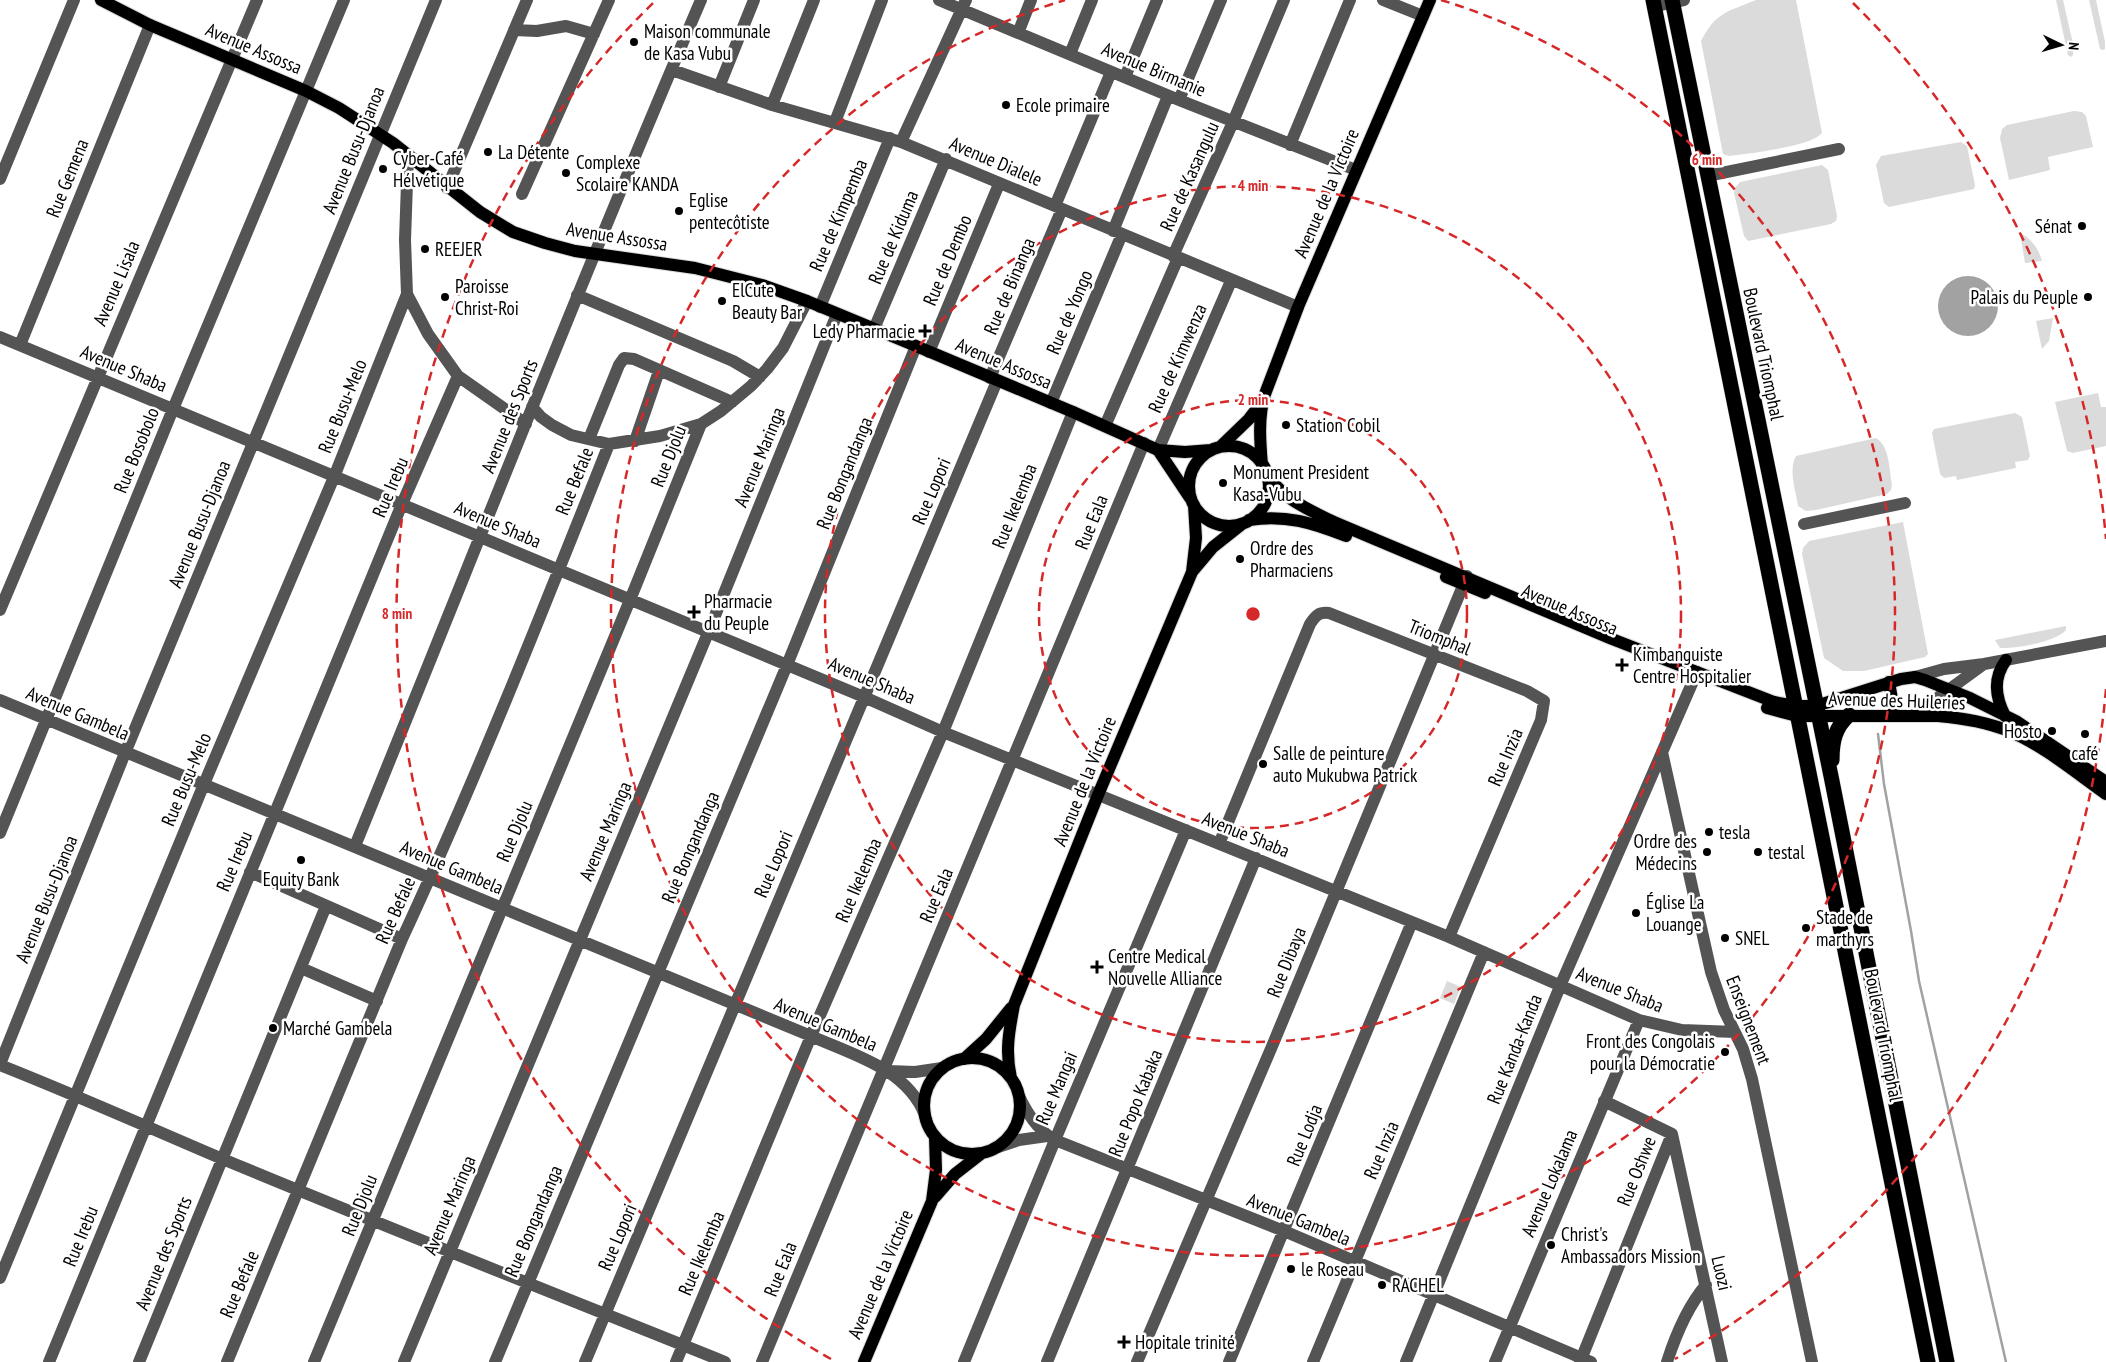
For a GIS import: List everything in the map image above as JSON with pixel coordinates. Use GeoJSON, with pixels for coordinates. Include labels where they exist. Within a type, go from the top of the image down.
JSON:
{"type":"FeatureCollection","features":[{"type":"Feature","properties":{"kind":"highway","name":"Boulevard Triomphal"},"geometry":{"type":"LineString","coordinates":[[1676,1],[1708,176],[1832,781],[1947,1362]]}},
{"type":"Feature","properties":{"kind":"highway","name":"Boulevard Triomphal"},"geometry":{"type":"LineString","coordinates":[[1654,3],[1928,1362]]}},
{"type":"Feature","properties":{"kind":"highway"},"geometry":{"type":"LineString","coordinates":[[1832,781],[1832,746],[1834,736],[1839,726],[1849,715]]}},
{"type":"Feature","properties":{"kind":"main road","name":"Avenue Assossa"},"geometry":{"type":"LineString","coordinates":[[101,0],[150,25],[233,59],[340,108],[380,133],[408,154],[447,188],[480,212],[513,232],[545,243],[594,253],[696,268],[762,285],[807,301],[916,346],[1158,450]]}},
{"type":"Feature","properties":{"kind":"main road","name":"Avenue de la Victoire"},"geometry":{"type":"LineString","coordinates":[[1262,402],[1298,307],[1430,0]]}},
{"type":"Feature","properties":{"kind":"main road"},"geometry":{"type":"LineString","coordinates":[[1192,572],[1196,538],[1194,504],[1190,490],[1192,472],[1201,457],[1216,448],[1245,423],[1262,402]]}},
{"type":"Feature","properties":{"kind":"main road"},"geometry":{"type":"LineString","coordinates":[[1192,572],[1213,547],[1256,515],[1265,502],[1268,486],[1260,430],[1262,402]]}},
{"type":"Feature","properties":{"kind":"main road"},"geometry":{"type":"LineString","coordinates":[[1158,450],[1185,452],[1230,446],[1248,451],[1264,468],[1276,487],[1292,501],[1332,526]]}},
{"type":"Feature","properties":{"kind":"main road"},"geometry":{"type":"LineString","coordinates":[[1158,450],[1201,514],[1216,523],[1233,525],[1247,521],[1279,517],[1332,526]]}},
{"type":"Feature","properties":{"kind":"main road","name":"Avenue Assossa"},"geometry":{"type":"LineString","coordinates":[[1332,526],[1612,639],[1695,676],[1797,711],[1817,711]]}},
{"type":"Feature","properties":{"kind":"main road","name":"Avenue de la Victoire"},"geometry":{"type":"LineString","coordinates":[[1014,1005],[1098,795],[1192,572]]}},
{"type":"Feature","properties":{"kind":"main road"},"geometry":{"type":"LineString","coordinates":[[2005,716],[2001,708],[1997,681],[1999,670],[2006,660]]}},
{"type":"Feature","properties":{"kind":"main road","name":"Avenue des Huileries"},"geometry":{"type":"LineString","coordinates":[[1817,711],[1889,682],[1915,677],[1948,689],[2026,726],[2047,747],[2106,794]]}},
{"type":"Feature","properties":{"kind":"main road"},"geometry":{"type":"LineString","coordinates":[[1889,682],[1895,716]]}},
{"type":"Feature","properties":{"kind":"main road","name":"Avenue des Huileries"},"geometry":{"type":"LineString","coordinates":[[1817,711],[1849,715],[1957,717],[1990,724],[2047,747],[2106,782]]}},
{"type":"Feature","properties":{"kind":"main road"},"geometry":{"type":"LineString","coordinates":[[964,1059],[986,1039],[1014,1005]]}},
{"type":"Feature","properties":{"kind":"main road"},"geometry":{"type":"LineString","coordinates":[[932,1201],[955,1174],[982,1154],[998,1147],[1009,1137],[1016,1125],[1020,1111],[1018,1096],[1008,1064],[1007,1040],[1014,1005]]}},
{"type":"Feature","properties":{"kind":"main road"},"geometry":{"type":"LineString","coordinates":[[982,1154],[969,1155],[956,1152],[944,1146],[935,1137],[926,1123],[924,1114],[925,1097],[931,1081],[942,1068],[964,1059],[974,1058],[995,1064],[1011,1078]]}},
{"type":"Feature","properties":{"kind":"main road"},"geometry":{"type":"LineString","coordinates":[[932,1201],[936,1170],[935,1137]]}},
{"type":"Feature","properties":{"kind":"main road","name":"Avenue de la Victoire"},"geometry":{"type":"LineString","coordinates":[[864,1362],[932,1201]]}},
{"type":"Feature","properties":{"kind":"street"},"geometry":{"type":"LineString","coordinates":[[0,179],[74,0]]}},
{"type":"Feature","properties":{"kind":"street","name":"Avenue Lisala"},"geometry":{"type":"LineString","coordinates":[[0,610],[257,0]]}},
{"type":"Feature","properties":{"kind":"street","name":"Rue Bosobolo"},"geometry":{"type":"LineString","coordinates":[[0,833],[173,409],[239,256],[344,0]]}},
{"type":"Feature","properties":{"kind":"street","name":"Avenue Busu-Djanoa"},"geometry":{"type":"LineString","coordinates":[[0,1064],[125,753],[436,0]]}},
{"type":"Feature","properties":{"kind":"street"},"geometry":{"type":"LineString","coordinates":[[447,188],[527,0]]}},
{"type":"Feature","properties":{"kind":"street"},"geometry":{"type":"LineString","coordinates":[[522,194],[609,0]]}},
{"type":"Feature","properties":{"kind":"street","name":"Avenue des Sports"},"geometry":{"type":"LineString","coordinates":[[355,846],[481,538],[594,253],[701,0]]}},
{"type":"Feature","properties":{"kind":"street"},"geometry":{"type":"LineString","coordinates":[[719,87],[754,0]]}},
{"type":"Feature","properties":{"kind":"street"},"geometry":{"type":"LineString","coordinates":[[772,105],[814,0]]}},
{"type":"Feature","properties":{"kind":"street"},"geometry":{"type":"LineString","coordinates":[[835,122],[882,0]]}},
{"type":"Feature","properties":{"kind":"street","name":"Avenue Birmanie"},"geometry":{"type":"LineString","coordinates":[[939,0],[962,3],[1018,33],[1233,122],[1356,170]]}},
{"type":"Feature","properties":{"kind":"street"},"geometry":{"type":"LineString","coordinates":[[1018,33],[1031,0]]}},
{"type":"Feature","properties":{"kind":"street"},"geometry":{"type":"LineString","coordinates":[[1070,54],[1092,0]]}},
{"type":"Feature","properties":{"kind":"street"},"geometry":{"type":"LineString","coordinates":[[1125,77],[1157,0]]}},
{"type":"Feature","properties":{"kind":"street","name":"Rue de Yongo"},"geometry":{"type":"LineString","coordinates":[[1051,403],[1117,233],[1174,98],[1221,0]]}},
{"type":"Feature","properties":{"kind":"street","name":"Rue de Kasangulu"},"geometry":{"type":"LineString","coordinates":[[1105,426],[1284,0]]}},
{"type":"Feature","properties":{"kind":"street"},"geometry":{"type":"LineString","coordinates":[[1290,144],[1350,0]]}},
{"type":"Feature","properties":{"kind":"street"},"geometry":{"type":"LineString","coordinates":[[1383,0],[1423,16]]}},
{"type":"Feature","properties":{"kind":"street"},"geometry":{"type":"LineString","coordinates":[[1654,3],[1676,1]]}},
{"type":"Feature","properties":{"kind":"street","name":"Rue de Kimpemba"},"geometry":{"type":"LineString","coordinates":[[820,307],[896,140],[962,3]]}},
{"type":"Feature","properties":{"kind":"street","name":"Rue Gemena"},"geometry":{"type":"LineString","coordinates":[[20,345],[150,25]]}},
{"type":"Feature","properties":{"kind":"street"},"geometry":{"type":"LineString","coordinates":[[514,30],[538,32],[566,26],[594,34]]}},
{"type":"Feature","properties":{"kind":"street","name":"Avenue Dialele"},"geometry":{"type":"LineString","coordinates":[[672,70],[772,105],[896,140],[946,159],[1000,184],[1231,281],[1298,307]]}},
{"type":"Feature","properties":{"kind":"street","name":"Rue de Binanga"},"geometry":{"type":"LineString","coordinates":[[994,379],[1111,72]]}},
{"type":"Feature","properties":{"kind":"street"},"geometry":{"type":"LineString","coordinates":[[1708,176],[1839,149]]}},
{"type":"Feature","properties":{"kind":"street"},"geometry":{"type":"LineString","coordinates":[[408,154],[405,240],[407,294],[428,334],[458,376],[526,424]]}},
{"type":"Feature","properties":{"kind":"street","name":"Rue de Kiduma"},"geometry":{"type":"LineString","coordinates":[[874,329],[946,159]]}},
{"type":"Feature","properties":{"kind":"street","name":"Rue de Dembo"},"geometry":{"type":"LineString","coordinates":[[929,352],[1000,184]]}},
{"type":"Feature","properties":{"kind":"street","name":"Rue de Kimwenza"},"geometry":{"type":"LineString","coordinates":[[1158,450],[1231,281]]}},
{"type":"Feature","properties":{"kind":"street","name":"Rue Busu-Melo"},"geometry":{"type":"LineString","coordinates":[[0,1278],[204,784],[334,477],[407,294]]}},
{"type":"Feature","properties":{"kind":"street"},"geometry":{"type":"LineString","coordinates":[[577,295],[733,361],[760,377]]}},
{"type":"Feature","properties":{"kind":"street"},"geometry":{"type":"LineString","coordinates":[[532,407],[541,417],[571,435],[609,444],[635,441],[701,424],[732,402],[760,377],[783,348],[807,301]]}},
{"type":"Feature","properties":{"kind":"street","name":"Avenue Maringa"},"geometry":{"type":"LineString","coordinates":[[404,1362],[708,633],[837,314]]}},
{"type":"Feature","properties":{"kind":"street","name":"Avenue Shaba"},"geometry":{"type":"LineString","coordinates":[[0,337],[708,633],[864,696],[943,732],[1449,937],[1639,1020],[1682,1030],[1735,1032]]}},
{"type":"Feature","properties":{"kind":"street","name":"Rue Bongandanga"},"geometry":{"type":"LineString","coordinates":[[495,1362],[787,665],[916,346]]}},
{"type":"Feature","properties":{"kind":"street"},"geometry":{"type":"LineString","coordinates":[[588,439],[619,365],[624,358],[634,359],[732,402]]}},
{"type":"Feature","properties":{"kind":"street"},"geometry":{"type":"LineString","coordinates":[[635,441],[659,371]]}},
{"type":"Feature","properties":{"kind":"street","name":"Rue Irebu"},"geometry":{"type":"LineString","coordinates":[[49,1362],[402,504],[458,376]]}},
{"type":"Feature","properties":{"kind":"street","name":"Rue Lopori"},"geometry":{"type":"LineString","coordinates":[[585,1362],[864,696],[994,379]]}},
{"type":"Feature","properties":{"kind":"street","name":"Rue Ikelemba"},"geometry":{"type":"LineString","coordinates":[[676,1362],[811,1036],[943,732],[1073,412]]}},
{"type":"Feature","properties":{"kind":"street","name":"Rue Djolu"},"geometry":{"type":"LineString","coordinates":[[314,1362],[701,424]]}},
{"type":"Feature","properties":{"kind":"street","name":"Rue Eala"},"geometry":{"type":"LineString","coordinates":[[762,1362],[886,1070],[1144,443]]}},
{"type":"Feature","properties":{"kind":"street","name":"Rue Befale"},"geometry":{"type":"LineString","coordinates":[[227,1362],[402,939],[430,878],[559,570],[609,444]]}},
{"type":"Feature","properties":{"kind":"street"},"geometry":{"type":"LineString","coordinates":[[1804,524],[1905,503]]}},
{"type":"Feature","properties":{"kind":"street","name":"Rue Dibaya"},"geometry":{"type":"LineString","coordinates":[[1137,1362],[1206,1202],[1465,580]]}},
{"type":"Feature","properties":{"kind":"street","name":"Triomphal"},"geometry":{"type":"LineString","coordinates":[[1220,844],[1310,624],[1315,616],[1321,612],[1329,613],[1527,691],[1544,701]]}},
{"type":"Feature","properties":{"kind":"street"},"geometry":{"type":"LineString","coordinates":[[1915,677],[1944,669],[1984,664],[2106,641]]}},
{"type":"Feature","properties":{"kind":"street"},"geometry":{"type":"LineString","coordinates":[[1914,715],[1984,664]]}},
{"type":"Feature","properties":{"kind":"street","name":"Rue Kanda-Kanda"},"geometry":{"type":"LineString","coordinates":[[1406,1362],[1560,984],[1695,676]]}},
{"type":"Feature","properties":{"kind":"street","name":"Avenue Gambela"},"geometry":{"type":"LineString","coordinates":[[0,700],[811,1036],[886,1070]]}},
{"type":"Feature","properties":{"kind":"street","name":"Rue Inzia"},"geometry":{"type":"LineString","coordinates":[[1449,937],[1541,720],[1544,701]]}},
{"type":"Feature","properties":{"kind":"street","name":"Enseignement"},"geometry":{"type":"LineString","coordinates":[[1662,752],[1711,972],[1724,1010],[1745,1055],[1752,1079],[1812,1362]]}},
{"type":"Feature","properties":{"kind":"street","name":"Rue Mangai"},"geometry":{"type":"LineString","coordinates":[[964,1362],[1051,1138],[1186,830]]}},
{"type":"Feature","properties":{"kind":"street","name":"Rue Popo Kabaka"},"geometry":{"type":"LineString","coordinates":[[1047,1362],[1128,1171],[1256,858]]}},
{"type":"Feature","properties":{"kind":"street"},"geometry":{"type":"LineString","coordinates":[[250,872],[402,939]]}},
{"type":"Feature","properties":{"kind":"street","name":"Avenue des Sports"},"geometry":{"type":"LineString","coordinates":[[139,1362],[326,906]]}},
{"type":"Feature","properties":{"kind":"street","name":"Rue Lodja"},"geometry":{"type":"LineString","coordinates":[[1230,1362],[1412,922]]}},
{"type":"Feature","properties":{"kind":"street","name":"Rue Inzia"},"geometry":{"type":"LineString","coordinates":[[1312,1362],[1484,952]]}},
{"type":"Feature","properties":{"kind":"street"},"geometry":{"type":"LineString","coordinates":[[301,968],[377,1001]]}},
{"type":"Feature","properties":{"kind":"street","name":"Avenue Lokalama"},"geometry":{"type":"LineString","coordinates":[[1495,1362],[1639,1020]]}},
{"type":"Feature","properties":{"kind":"street"},"geometry":{"type":"LineString","coordinates":[[0,1064],[222,1159],[725,1362]]}},
{"type":"Feature","properties":{"kind":"street"},"geometry":{"type":"LineString","coordinates":[[886,1070],[915,1072],[942,1068]]}},
{"type":"Feature","properties":{"kind":"street"},"geometry":{"type":"LineString","coordinates":[[886,1070],[910,1090],[924,1114]]}},
{"type":"Feature","properties":{"kind":"street"},"geometry":{"type":"LineString","coordinates":[[1018,1096],[1029,1116],[1051,1138]]}},
{"type":"Feature","properties":{"kind":"street"},"geometry":{"type":"LineString","coordinates":[[1604,1101],[1672,1134]]}},
{"type":"Feature","properties":{"kind":"street","name":"Luozi"},"geometry":{"type":"LineString","coordinates":[[1672,1134],[1722,1362]]}},
{"type":"Feature","properties":{"kind":"street","name":"Rue Oshwe"},"geometry":{"type":"LineString","coordinates":[[1584,1361],[1672,1134]]}},
{"type":"Feature","properties":{"kind":"street"},"geometry":{"type":"LineString","coordinates":[[998,1147],[1019,1140],[1051,1138]]}},
{"type":"Feature","properties":{"kind":"street","name":"Avenue Gambela"},"geometry":{"type":"LineString","coordinates":[[1051,1138],[1128,1171],[1284,1231],[1434,1294],[1584,1361]]}},
{"type":"Feature","properties":{"kind":"street"},"geometry":{"type":"LineString","coordinates":[[1667,1362],[1689,1308],[1706,1285]]}},
{"type":"Feature","properties":{"kind":"shaded area"},"geometry":{"type":"Polygon","coordinates":[[[1756,0],[1796,0],[1822,133],[1815,138],[1793,146],[1729,156],[1723,154],[1701,41],[1706,31],[1717,18],[1756,0]]]}},
{"type":"Feature","properties":{"kind":"shaded area"},"geometry":{"type":"Polygon","coordinates":[[[2056,0],[2063,0],[2074,48],[2071,57],[2068,55],[2056,0]]]}},
{"type":"Feature","properties":{"kind":"shaded area"},"geometry":{"type":"Polygon","coordinates":[[[2089,0],[2096,0],[2105,42],[2105,49],[2103,50],[2100,49],[2089,0]]]}},
{"type":"Feature","properties":{"kind":"shaded area"},"geometry":{"type":"Polygon","coordinates":[[[2074,111],[2082,112],[2086,116],[2093,147],[2048,157],[2050,170],[2009,180],[2000,138],[2002,129],[2007,125],[2074,111]]]}},
{"type":"Feature","properties":{"kind":"shaded area"},"geometry":{"type":"Polygon","coordinates":[[[1961,142],[1967,146],[1975,185],[1974,189],[1889,207],[1884,203],[1876,165],[1881,156],[1961,142]]]}},
{"type":"Feature","properties":{"kind":"shaded area"},"geometry":{"type":"Polygon","coordinates":[[[1822,165],[1828,170],[1837,216],[1836,221],[1831,224],[1748,241],[1744,236],[1734,193],[1735,188],[1740,182],[1822,165]]]}},
{"type":"Feature","properties":{"kind":"shaded area"},"geometry":{"type":"Polygon","coordinates":[[[2020,233],[2034,244],[2042,261],[2025,263],[2020,233]]]}},
{"type":"Feature","properties":{"kind":"shaded area"},"geometry":{"type":"Polygon","coordinates":[[[1968,276],[1984,281],[1989,285],[1993,290],[1998,306],[1993,322],[1989,327],[1984,331],[1968,336],[1952,331],[1947,327],[1943,322],[1938,306],[1943,290],[1947,285],[1952,281],[1968,276]]]}},
{"type":"Feature","properties":{"kind":"shaded area"},"geometry":{"type":"Polygon","coordinates":[[[2053,318],[2049,341],[2042,349],[2036,321],[2053,318]]]}},
{"type":"Feature","properties":{"kind":"shaded area"},"geometry":{"type":"Polygon","coordinates":[[[2098,393],[2101,407],[2106,407],[2106,446],[2073,453],[2067,451],[2055,402],[2098,393]]]}},
{"type":"Feature","properties":{"kind":"shaded area"},"geometry":{"type":"Polygon","coordinates":[[[2015,413],[2022,417],[2030,456],[2028,460],[2015,462],[2016,468],[1957,480],[1956,476],[1944,478],[1940,474],[1932,433],[1934,429],[2015,413]]]}},
{"type":"Feature","properties":{"kind":"shaded area"},"geometry":{"type":"Polygon","coordinates":[[[1876,438],[1884,447],[1888,459],[1892,485],[1891,490],[1887,494],[1816,510],[1806,511],[1798,506],[1793,481],[1793,468],[1796,456],[1876,438]]]}},
{"type":"Feature","properties":{"kind":"shaded area"},"geometry":{"type":"Polygon","coordinates":[[[1903,522],[1928,654],[1925,657],[1864,671],[1843,671],[1824,658],[1802,554],[1803,548],[1809,541],[1903,522]]]}},
{"type":"Feature","properties":{"kind":"shaded area"},"geometry":{"type":"Polygon","coordinates":[[[2066,626],[2066,630],[2054,638],[2025,646],[2000,648],[1995,640],[2066,626]]]}},
{"type":"Feature","properties":{"kind":"shaded area"},"geometry":{"type":"Polygon","coordinates":[[[1447,981],[1461,987],[1454,1004],[1440,998],[1447,981]]]}},
{"type":"Feature","properties":{"kind":"waterway"},"geometry":{"type":"LineString","coordinates":[[1878,734],[1884,784],[1919,981],[2006,1362]]}},
{"type":"Feature","properties":{"kind":"place","name":"Maison communale de Kasa Vubu"},"geometry":{"type":"Point","coordinates":[634,42]}},
{"type":"Feature","properties":{"kind":"place","name":"Ecole primaire"},"geometry":{"type":"Point","coordinates":[1006,105]}},
{"type":"Feature","properties":{"kind":"place","name":"La Détente"},"geometry":{"type":"Point","coordinates":[488,152]}},
{"type":"Feature","properties":{"kind":"place","name":"Cyber-Café Hélvétique"},"geometry":{"type":"Point","coordinates":[383,169]}},
{"type":"Feature","properties":{"kind":"place","name":"Complexe Scolaire KANDA"},"geometry":{"type":"Point","coordinates":[566,173]}},
{"type":"Feature","properties":{"kind":"place","name":"Eglise pentecôtiste"},"geometry":{"type":"Point","coordinates":[679,211]}},
{"type":"Feature","properties":{"kind":"place","name":"Sénat"},"geometry":{"type":"Point","coordinates":[2082,226]}},
{"type":"Feature","properties":{"kind":"place","name":"REEJER"},"geometry":{"type":"Point","coordinates":[425,249]}},
{"type":"Feature","properties":{"kind":"place","name":"Paroisse Christ-Roi"},"geometry":{"type":"Point","coordinates":[445,297]}},
{"type":"Feature","properties":{"kind":"place","name":"Palais du Peuple"},"geometry":{"type":"Point","coordinates":[2088,297]}},
{"type":"Feature","properties":{"kind":"place","name":"ElCute Beauty Bar"},"geometry":{"type":"Point","coordinates":[722,301]}},
{"type":"Feature","properties":{"kind":"place","name":"Ledy Pharmacie"},"geometry":{"type":"Point","coordinates":[925,331]}},
{"type":"Feature","properties":{"kind":"place","name":"Station Cobil"},"geometry":{"type":"Point","coordinates":[1286,425]}},
{"type":"Feature","properties":{"kind":"place","name":"Monument President Kasa-Vubu"},"geometry":{"type":"Point","coordinates":[1223,483]}},
{"type":"Feature","properties":{"kind":"place","name":"Ordre des Pharmaciens"},"geometry":{"type":"Point","coordinates":[1240,559]}},
{"type":"Feature","properties":{"kind":"place","name":"Pharmacie du Peuple"},"geometry":{"type":"Point","coordinates":[694,612]}},
{"type":"Feature","properties":{"kind":"place","name":"Kimbanguiste Centre Hospitalier"},"geometry":{"type":"Point","coordinates":[1622,665]}},
{"type":"Feature","properties":{"kind":"place","name":"Hosto"},"geometry":{"type":"Point","coordinates":[2052,731]}},
{"type":"Feature","properties":{"kind":"place","name":"café"},"geometry":{"type":"Point","coordinates":[2085,734]}},
{"type":"Feature","properties":{"kind":"place","name":"Salle de peinture auto Mukubwa Patrick"},"geometry":{"type":"Point","coordinates":[1263,764]}},
{"type":"Feature","properties":{"kind":"place","name":"tesla"},"geometry":{"type":"Point","coordinates":[1709,832]}},
{"type":"Feature","properties":{"kind":"place","name":"Ordre des Médecins"},"geometry":{"type":"Point","coordinates":[1707,852]}},
{"type":"Feature","properties":{"kind":"place","name":"testal"},"geometry":{"type":"Point","coordinates":[1758,852]}},
{"type":"Feature","properties":{"kind":"place","name":"Equity Bank"},"geometry":{"type":"Point","coordinates":[301,860]}},
{"type":"Feature","properties":{"kind":"place","name":"Église La Louange"},"geometry":{"type":"Point","coordinates":[1636,913]}},
{"type":"Feature","properties":{"kind":"place","name":"Stade de marthyrs"},"geometry":{"type":"Point","coordinates":[1806,928]}},
{"type":"Feature","properties":{"kind":"place","name":"SNEL"},"geometry":{"type":"Point","coordinates":[1725,938]}},
{"type":"Feature","properties":{"kind":"place","name":"Centre Medical Nouvelle Alliance"},"geometry":{"type":"Point","coordinates":[1097,967]}},
{"type":"Feature","properties":{"kind":"place","name":"Marché Gambela"},"geometry":{"type":"Point","coordinates":[273,1028]}},
{"type":"Feature","properties":{"kind":"place","name":"Front des Congolais pour la Démocratie"},"geometry":{"type":"Point","coordinates":[1725,1052]}},
{"type":"Feature","properties":{"kind":"place","name":"Christ's Ambassadors Mission"},"geometry":{"type":"Point","coordinates":[1551,1245]}},
{"type":"Feature","properties":{"kind":"place","name":"le Roseau"},"geometry":{"type":"Point","coordinates":[1291,1269]}},
{"type":"Feature","properties":{"kind":"place","name":"RACHEL"},"geometry":{"type":"Point","coordinates":[1382,1285]}},
{"type":"Feature","properties":{"kind":"place","name":"Hopitale trinité"},"geometry":{"type":"Point","coordinates":[1124,1342]}}]}
